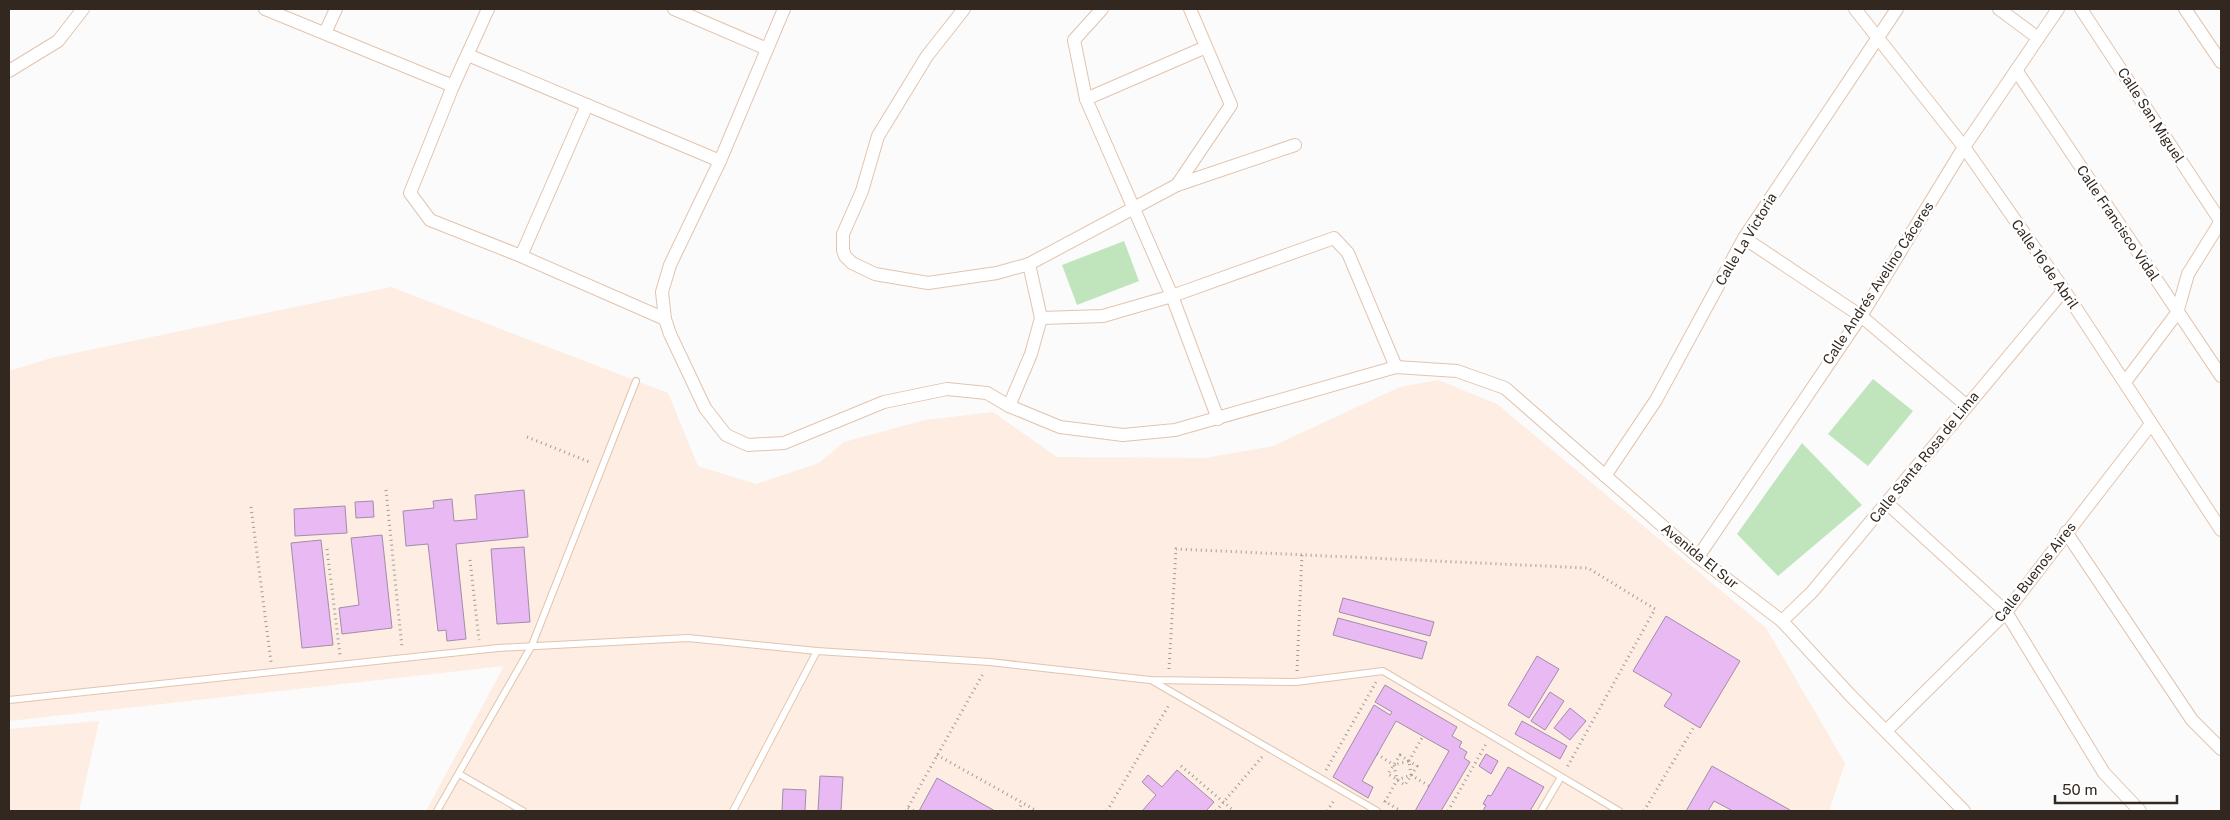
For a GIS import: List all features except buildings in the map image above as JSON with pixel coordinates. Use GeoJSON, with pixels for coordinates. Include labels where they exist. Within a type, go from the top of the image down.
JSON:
{"type":"FeatureCollection","features":[{"type":"Feature","properties":{"kind":"street"},"geometry":{"type":"LineString","coordinates":[[9,71],[58,41],[83,9]]}},
{"type":"Feature","properties":{"kind":"street"},"geometry":{"type":"LineString","coordinates":[[265,9],[453,86]]}},
{"type":"Feature","properties":{"kind":"street"},"geometry":{"type":"LineString","coordinates":[[325,33],[336,9]]}},
{"type":"Feature","properties":{"kind":"street"},"geometry":{"type":"LineString","coordinates":[[488,9],[453,86],[410,194],[430,220],[521,256],[665,319]]}},
{"type":"Feature","properties":{"kind":"street"},"geometry":{"type":"LineString","coordinates":[[674,9],[767,49]]}},
{"type":"Feature","properties":{"kind":"street"},"geometry":{"type":"LineString","coordinates":[[784,9],[720,161],[670,265],[662,292],[665,319],[705,408],[726,435],[748,445],[784,442],[884,402],[947,389],[987,394],[1009,406],[1060,427],[1123,435],[1176,430],[1396,367],[1348,253],[1334,238],[1328,238],[1172,296],[1102,316],[1041,318]]}},
{"type":"Feature","properties":{"kind":"street"},"geometry":{"type":"LineString","coordinates":[[964,9],[927,56],[878,136],[862,191],[843,234],[845,256],[852,263],[876,274],[928,283],[997,273],[1028,264],[1177,185],[1295,145]]}},
{"type":"Feature","properties":{"kind":"street"},"geometry":{"type":"LineString","coordinates":[[1102,9],[1074,40],[1086,99],[1172,296],[1218,419]]}},
{"type":"Feature","properties":{"kind":"street"},"geometry":{"type":"LineString","coordinates":[[1177,185],[1231,105],[1190,9]]}},
{"type":"Feature","properties":{"kind":"street","name":"Calle 16 de Abril"},"geometry":{"type":"LineString","coordinates":[[1855,9],[1964,147],[2064,290],[2221,530]]}},
{"type":"Feature","properties":{"kind":"street","name":"Calle La Victoria"},"geometry":{"type":"LineString","coordinates":[[1605,476],[1656,400],[1744,238],[1877,36],[1897,9]]}},
{"type":"Feature","properties":{"kind":"street"},"geometry":{"type":"LineString","coordinates":[[1999,9],[2038,38]]}},
{"type":"Feature","properties":{"kind":"street","name":"Calle Andrés Avelino Cáceres"},"geometry":{"type":"LineString","coordinates":[[1698,557],[1861,316],[1964,147],[2058,9]]}},
{"type":"Feature","properties":{"kind":"street","name":"Calle San Miguel"},"geometry":{"type":"LineString","coordinates":[[2081,9],[2221,222]]}},
{"type":"Feature","properties":{"kind":"street"},"geometry":{"type":"LineString","coordinates":[[2185,9],[2221,62]]}},
{"type":"Feature","properties":{"kind":"street"},"geometry":{"type":"LineString","coordinates":[[1086,99],[1206,47]]}},
{"type":"Feature","properties":{"kind":"street"},"geometry":{"type":"LineString","coordinates":[[468,54],[720,161]]}},
{"type":"Feature","properties":{"kind":"street","name":"Calle Francisco Vidal"},"geometry":{"type":"LineString","coordinates":[[2016,70],[2221,376]]}},
{"type":"Feature","properties":{"kind":"street"},"geometry":{"type":"LineString","coordinates":[[521,256],[587,104]]}},
{"type":"Feature","properties":{"kind":"street"},"geometry":{"type":"LineString","coordinates":[[2125,382],[2177,313],[2188,274],[2221,222]]}},
{"type":"Feature","properties":{"kind":"street"},"geometry":{"type":"LineString","coordinates":[[1744,238],[1861,316],[1966,405]]}},
{"type":"Feature","properties":{"kind":"street"},"geometry":{"type":"LineString","coordinates":[[1009,406],[1031,354],[1041,318],[1028,264]]}},
{"type":"Feature","properties":{"kind":"street","name":"Calle Santa Rosa de Lima"},"geometry":{"type":"LineString","coordinates":[[1782,620],[1812,592],[1966,405],[2064,290]]}},
{"type":"Feature","properties":{"kind":"street","name":"Avenida El Sur"},"geometry":{"type":"LineString","coordinates":[[1396,367],[1457,371],[1505,388],[1698,557],[1782,620],[1964,811]]}},
{"type":"Feature","properties":{"kind":"street","name":"Calle Buenos Aires"},"geometry":{"type":"LineString","coordinates":[[1886,731],[2006,612],[2150,424]]}},
{"type":"Feature","properties":{"kind":"street"},"geometry":{"type":"LineString","coordinates":[[1887,503],[2006,612],[2104,773],[2140,811]]}},
{"type":"Feature","properties":{"kind":"street"},"geometry":{"type":"LineString","coordinates":[[2066,532],[2192,720],[2221,750]]}},
{"type":"Feature","properties":{"kind":"lane"},"geometry":{"type":"LineString","coordinates":[[437,811],[532,645],[636,381]]}},
{"type":"Feature","properties":{"kind":"lane"},"geometry":{"type":"LineString","coordinates":[[9,700],[532,645],[688,638],[817,651],[990,662],[1150,680],[1296,682],[1382,671],[1619,811]]}},
{"type":"Feature","properties":{"kind":"lane"},"geometry":{"type":"LineString","coordinates":[[733,811],[817,651]]}},
{"type":"Feature","properties":{"kind":"lane"},"geometry":{"type":"LineString","coordinates":[[1150,680],[1376,811]]}},
{"type":"Feature","properties":{"kind":"lane"},"geometry":{"type":"LineString","coordinates":[[459,774],[523,811]]}},
{"type":"Feature","properties":{"kind":"lane"},"geometry":{"type":"LineString","coordinates":[[1541,811],[1561,777]]}},
{"type":"Feature","properties":{"kind":"path"},"geometry":{"type":"LineString","coordinates":[[526,437],[602,467]]}},
{"type":"Feature","properties":{"kind":"path"},"geometry":{"type":"LineString","coordinates":[[386,490],[403,658]]}},
{"type":"Feature","properties":{"kind":"path"},"geometry":{"type":"LineString","coordinates":[[251,507],[273,672]]}},
{"type":"Feature","properties":{"kind":"path"},"geometry":{"type":"LineString","coordinates":[[327,549],[341,665]]}},
{"type":"Feature","properties":{"kind":"path"},"geometry":{"type":"LineString","coordinates":[[1169,680],[1176,549],[1588,568],[1655,609],[1561,777]]}},
{"type":"Feature","properties":{"kind":"path"},"geometry":{"type":"LineString","coordinates":[[1296,682],[1302,554]]}},
{"type":"Feature","properties":{"kind":"path"},"geometry":{"type":"LineString","coordinates":[[470,560],[480,650]]}},
{"type":"Feature","properties":{"kind":"path"},"geometry":{"type":"LineString","coordinates":[[914,811],[907,809],[990,662]]}},
{"type":"Feature","properties":{"kind":"path"},"geometry":{"type":"LineString","coordinates":[[1321,779],[1382,671]]}},
{"type":"Feature","properties":{"kind":"path"},"geometry":{"type":"LineString","coordinates":[[1107,811],[1176,694]]}},
{"type":"Feature","properties":{"kind":"path"},"geometry":{"type":"LineString","coordinates":[[1644,811],[1695,725]]}},
{"type":"Feature","properties":{"kind":"path"},"geometry":{"type":"LineString","coordinates":[[1448,811],[1491,735]]}},
{"type":"Feature","properties":{"kind":"path"},"geometry":{"type":"LineString","coordinates":[[1423,736],[1409,761],[1412,775],[1429,786]]}},
{"type":"Feature","properties":{"kind":"path"},"geometry":{"type":"LineString","coordinates":[[1216,811],[1269,749]]}},
{"type":"Feature","properties":{"kind":"path"},"geometry":{"type":"LineString","coordinates":[[1377,754],[1394,765],[1398,780]]}},
{"type":"Feature","properties":{"kind":"path"},"geometry":{"type":"LineString","coordinates":[[938,755],[1037,811]]}},
{"type":"Feature","properties":{"kind":"path"},"geometry":{"type":"LineString","coordinates":[[1400,755],[1417,766],[1405,786],[1388,774],[1394,765],[1400,755]]}},
{"type":"Feature","properties":{"kind":"path"},"geometry":{"type":"LineString","coordinates":[[1394,765],[1409,761]]}},
{"type":"Feature","properties":{"kind":"path"},"geometry":{"type":"LineString","coordinates":[[1181,766],[1234,811]]}},
{"type":"Feature","properties":{"kind":"path"},"geometry":{"type":"LineString","coordinates":[[1385,802],[1398,780],[1412,775]]}},
{"type":"Feature","properties":{"kind":"path"},"geometry":{"type":"LineString","coordinates":[[1018,811],[1022,803]]}},
{"type":"Feature","properties":{"kind":"shaded area"},"geometry":{"type":"Polygon","coordinates":[[[391,287],[668,393],[698,466],[756,484],[819,463],[844,442],[925,420],[993,412],[1057,457],[1205,458],[1273,446],[1400,387],[1438,380],[1497,404],[1766,628],[1845,763],[1829,811],[426,811],[504,666],[9,721],[9,371],[51,358],[391,287]]]}},
{"type":"Feature","properties":{"kind":"shaded area"},"geometry":{"type":"Polygon","coordinates":[[[99,721],[79,811],[9,811],[9,729],[99,721]]]}},
{"type":"Feature","properties":{"kind":"green space"},"geometry":{"type":"Polygon","coordinates":[[[1124,241],[1139,281],[1077,305],[1062,265],[1124,241]]]}},
{"type":"Feature","properties":{"kind":"green space"},"geometry":{"type":"Polygon","coordinates":[[[1873,379],[1913,411],[1868,466],[1828,434],[1873,379]]]}},
{"type":"Feature","properties":{"kind":"green space"},"geometry":{"type":"Polygon","coordinates":[[[1802,443],[1862,505],[1778,576],[1737,534],[1802,443]]]}}]}
